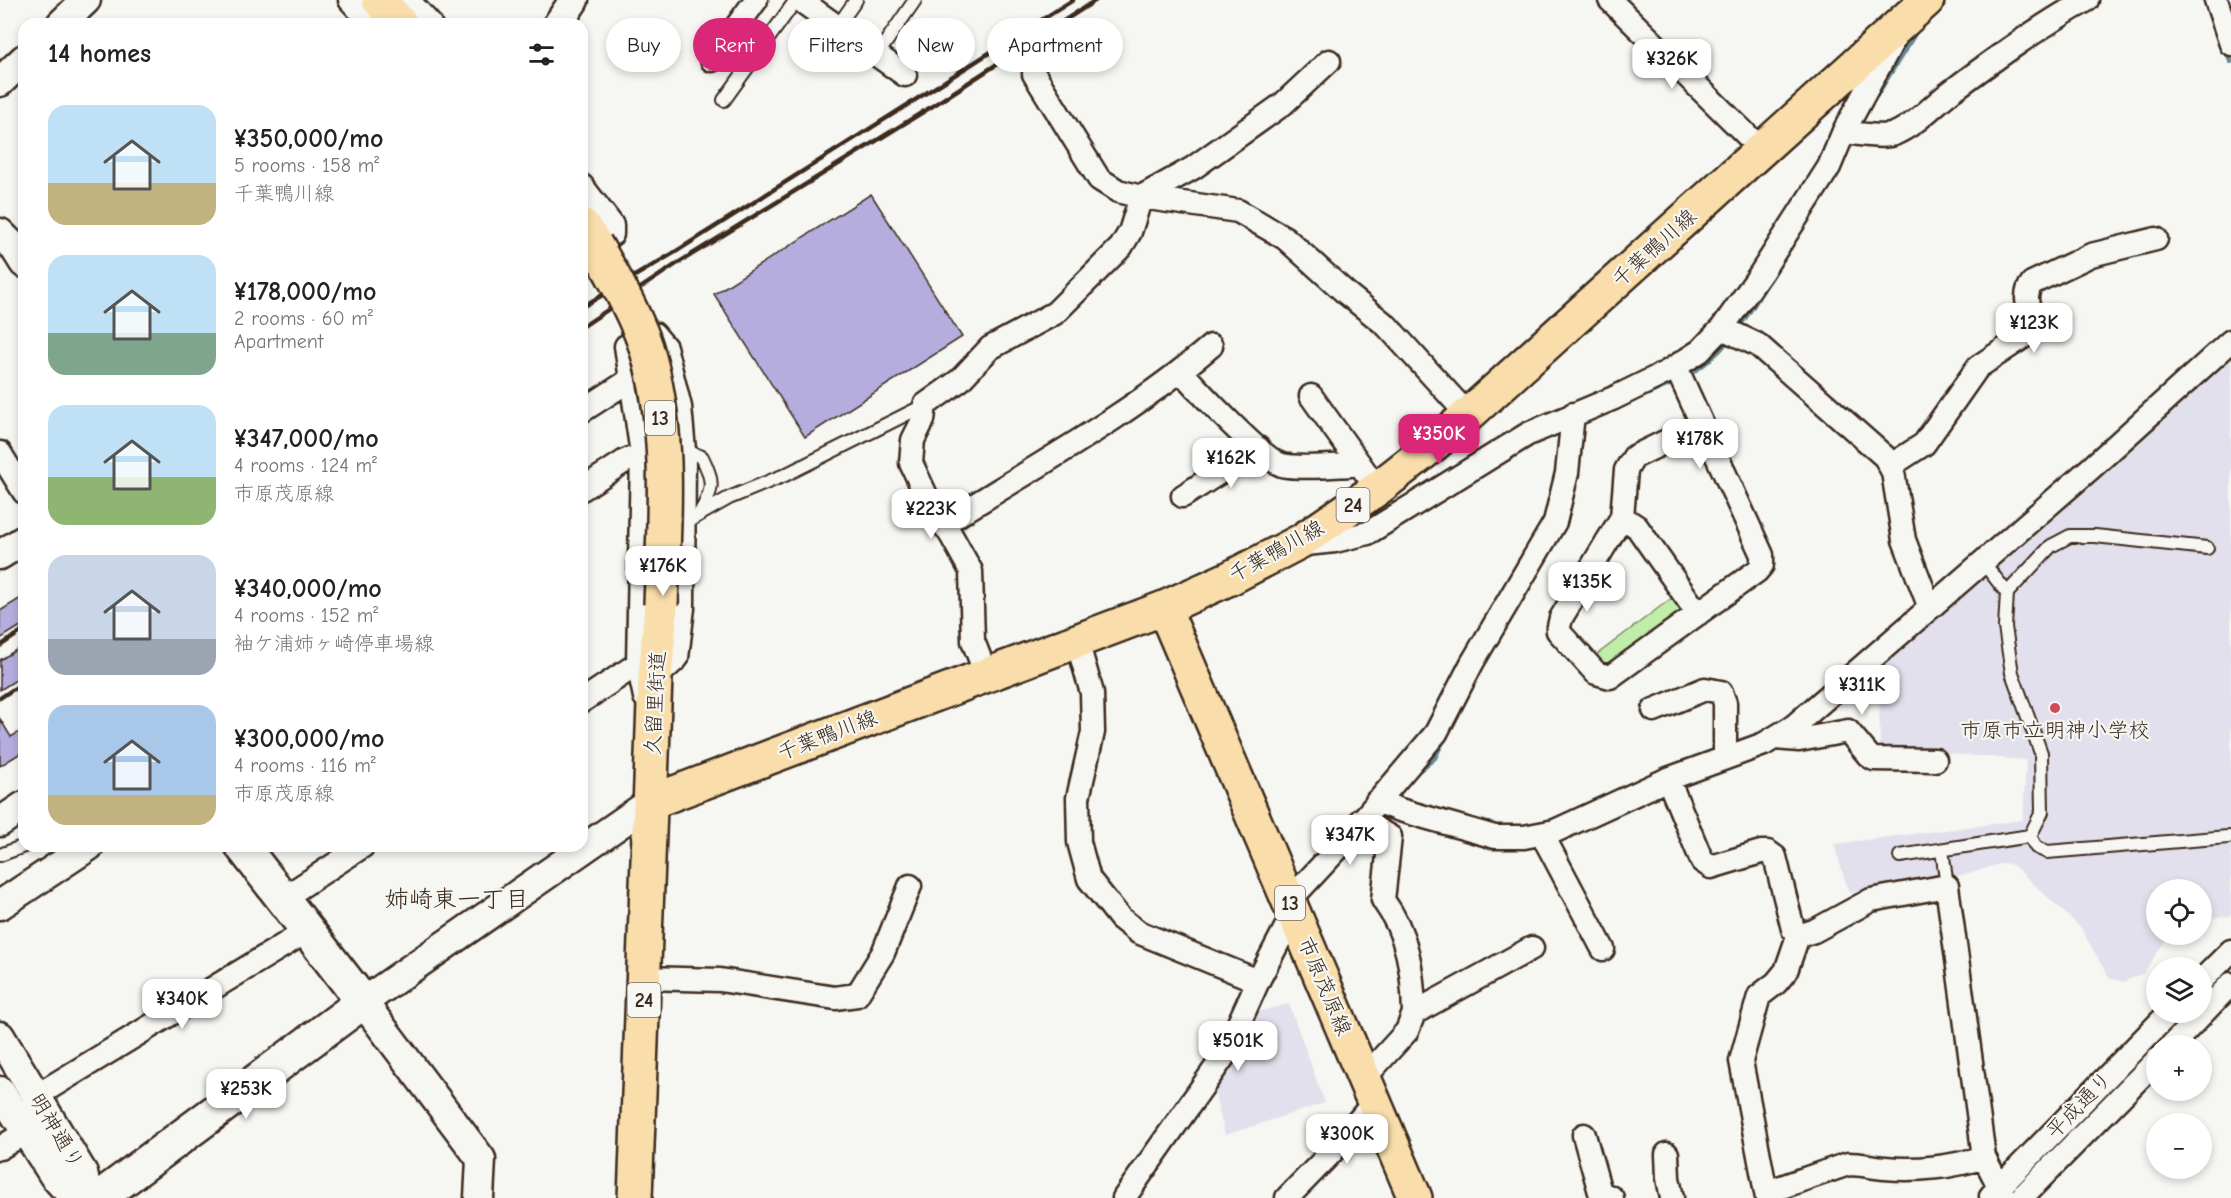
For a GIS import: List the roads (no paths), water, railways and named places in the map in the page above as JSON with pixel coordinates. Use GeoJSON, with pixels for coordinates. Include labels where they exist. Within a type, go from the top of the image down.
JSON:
{"type":"FeatureCollection","features":[{"type":"Feature","properties":{"kind":"main road"},"geometry":{"type":"LineString","coordinates":[[379,0],[396,18]]}},
{"type":"Feature","properties":{"kind":"main road","name":"千葉鴨川線"},"geometry":{"type":"LineString","coordinates":[[651,802],[1164,608],[1230,578],[1301,541],[1368,476],[1468,416],[1927,0]]}},
{"type":"Feature","properties":{"kind":"main road","name":"久留里街道"},"geometry":{"type":"LineString","coordinates":[[589,241],[602,255],[645,344],[652,370],[663,442],[665,477],[661,605],[650,664],[653,728],[651,802],[635,1198]]}},
{"type":"Feature","properties":{"kind":"main road","name":"市原茂原線"},"geometry":{"type":"LineString","coordinates":[[1164,608],[1415,1198]]}},
{"type":"Feature","properties":{"kind":"main road"},"geometry":{"type":"LineString","coordinates":[[99,1198],[363,1002],[247,852]]}},
{"type":"Feature","properties":{"kind":"street"},"geometry":{"type":"LineString","coordinates":[[67,18],[86,0]]}},
{"type":"Feature","properties":{"kind":"street"},"geometry":{"type":"LineString","coordinates":[[350,0],[366,18]]}},
{"type":"Feature","properties":{"kind":"street"},"geometry":{"type":"LineString","coordinates":[[408,0],[424,18]]}},
{"type":"Feature","properties":{"kind":"street"},"geometry":{"type":"LineString","coordinates":[[562,18],[574,0]]}},
{"type":"Feature","properties":{"kind":"street"},"geometry":{"type":"LineString","coordinates":[[743,18],[756,0]]}},
{"type":"Feature","properties":{"kind":"street"},"geometry":{"type":"LineString","coordinates":[[798,0],[824,18]]}},
{"type":"Feature","properties":{"kind":"street"},"geometry":{"type":"LineString","coordinates":[[1610,0],[1762,150]]}},
{"type":"Feature","properties":{"kind":"street"},"geometry":{"type":"LineString","coordinates":[[1844,131],[1854,134],[1891,135],[1907,127],[2008,49],[2087,0]]}},
{"type":"Feature","properties":{"kind":"street"},"geometry":{"type":"LineString","coordinates":[[2216,0],[2231,44]]}},
{"type":"Feature","properties":{"kind":"street"},"geometry":{"type":"LineString","coordinates":[[1301,541],[1306,544],[1335,542],[1368,533],[1528,434],[1614,398],[1676,367],[1700,351],[1722,328],[1761,273],[1829,167],[1844,131],[1902,23]]}},
{"type":"Feature","properties":{"kind":"street"},"geometry":{"type":"LineString","coordinates":[[884,60],[905,75]]}},
{"type":"Feature","properties":{"kind":"street"},"geometry":{"type":"LineString","coordinates":[[986,674],[972,641],[971,571],[964,556],[930,504],[911,463],[913,440],[924,420],[925,405],[960,380],[990,348],[1055,313],[1121,247],[1130,232],[1141,197],[1193,168],[1283,104],[1329,61]]}},
{"type":"Feature","properties":{"kind":"street"},"geometry":{"type":"LineString","coordinates":[[0,82],[18,65]]}},
{"type":"Feature","properties":{"kind":"street"},"geometry":{"type":"LineString","coordinates":[[1034,74],[1099,179],[1118,191],[1141,197],[1238,211],[1285,238],[1387,326],[1468,416]]}},
{"type":"Feature","properties":{"kind":"street"},"geometry":{"type":"LineString","coordinates":[[588,194],[612,225],[612,234],[589,241]]}},
{"type":"Feature","properties":{"kind":"street"},"geometry":{"type":"LineString","coordinates":[[1890,466],[1924,444],[1978,367],[2035,328],[2026,298],[2027,289],[2032,283],[2091,255],[2156,239]]}},
{"type":"Feature","properties":{"kind":"street"},"geometry":{"type":"LineString","coordinates":[[1722,328],[1758,345],[1855,428],[1885,457],[1893,472],[1904,540],[1930,608]]}},
{"type":"Feature","properties":{"kind":"street"},"geometry":{"type":"LineString","coordinates":[[588,698],[650,664],[677,658],[692,519],[680,407],[665,347],[654,334],[626,346],[642,454],[650,664]]}},
{"type":"Feature","properties":{"kind":"street"},"geometry":{"type":"LineString","coordinates":[[1377,801],[1400,810],[1495,837],[1524,837],[1555,831],[1668,779],[1764,744],[1794,726],[1983,562],[2231,341]]}},
{"type":"Feature","properties":{"kind":"street"},"geometry":{"type":"LineString","coordinates":[[944,524],[1137,403],[1211,346]]}},
{"type":"Feature","properties":{"kind":"street"},"geometry":{"type":"LineString","coordinates":[[1676,367],[1762,555],[1762,565],[1757,571],[1610,677],[1596,673],[1558,631],[1561,618],[1622,517],[1626,470],[1634,457],[1701,424]]}},
{"type":"Feature","properties":{"kind":"street"},"geometry":{"type":"LineString","coordinates":[[1181,371],[1225,417],[1274,462],[1285,466],[1351,465],[1368,476]]}},
{"type":"Feature","properties":{"kind":"street"},"geometry":{"type":"LineString","coordinates":[[588,407],[630,380]]}},
{"type":"Feature","properties":{"kind":"street"},"geometry":{"type":"LineString","coordinates":[[1311,396],[1368,476]]}},
{"type":"Feature","properties":{"kind":"street"},"geometry":{"type":"LineString","coordinates":[[1124,1198],[1224,1056],[1291,906],[1436,733],[1472,663],[1555,522],[1567,473],[1574,414]]}},
{"type":"Feature","properties":{"kind":"street"},"geometry":{"type":"LineString","coordinates":[[1183,496],[1258,448]]}},
{"type":"Feature","properties":{"kind":"street"},"geometry":{"type":"LineString","coordinates":[[0,453],[18,482]]}},
{"type":"Feature","properties":{"kind":"street"},"geometry":{"type":"LineString","coordinates":[[588,485],[625,461],[642,454]]}},
{"type":"Feature","properties":{"kind":"street"},"geometry":{"type":"LineString","coordinates":[[1622,517],[1637,527],[1698,614]]}},
{"type":"Feature","properties":{"kind":"street"},"geometry":{"type":"LineString","coordinates":[[0,555],[18,544]]}},
{"type":"Feature","properties":{"kind":"street"},"geometry":{"type":"LineString","coordinates":[[1077,641],[1092,693],[1093,732],[1078,798],[1079,842],[1089,879],[1120,918],[1138,932],[1258,981]]}},
{"type":"Feature","properties":{"kind":"street"},"geometry":{"type":"LineString","coordinates":[[1654,710],[1705,689],[1721,692],[1725,703],[1725,758]]}},
{"type":"Feature","properties":{"kind":"street"},"geometry":{"type":"LineString","coordinates":[[1775,738],[1799,740],[1848,731],[1874,759],[1935,760]]}},
{"type":"Feature","properties":{"kind":"street"},"geometry":{"type":"LineString","coordinates":[[1668,779],[1702,861],[1711,867],[1761,852],[1768,852],[1775,857],[1793,929],[1798,936]]}},
{"type":"Feature","properties":{"kind":"street"},"geometry":{"type":"LineString","coordinates":[[588,846],[651,802]]}},
{"type":"Feature","properties":{"kind":"street"},"geometry":{"type":"LineString","coordinates":[[0,822],[18,810]]}},
{"type":"Feature","properties":{"kind":"street"},"geometry":{"type":"LineString","coordinates":[[1287,1198],[1331,1153],[1407,1031],[1414,1013],[1410,960],[1396,917],[1383,900],[1390,837],[1361,820]]}},
{"type":"Feature","properties":{"kind":"street"},"geometry":{"type":"LineString","coordinates":[[1542,834],[1603,949]]}},
{"type":"Feature","properties":{"kind":"street"},"geometry":{"type":"LineString","coordinates":[[2,902],[80,852]]}},
{"type":"Feature","properties":{"kind":"street"},"geometry":{"type":"LineString","coordinates":[[282,899],[354,852]]}},
{"type":"Feature","properties":{"kind":"street"},"geometry":{"type":"LineString","coordinates":[[479,1198],[481,1159],[363,1002],[579,852]]}},
{"type":"Feature","properties":{"kind":"street"},"geometry":{"type":"LineString","coordinates":[[645,978],[720,980],[835,998],[857,995],[884,953],[910,886]]}},
{"type":"Feature","properties":{"kind":"street"},"geometry":{"type":"LineString","coordinates":[[1798,936],[1814,931],[1871,900],[1947,886],[1984,1157],[1998,1194]]}},
{"type":"Feature","properties":{"kind":"street"},"geometry":{"type":"LineString","coordinates":[[36,1096],[307,931]]}},
{"type":"Feature","properties":{"kind":"street"},"geometry":{"type":"LineString","coordinates":[[1798,936],[1786,971],[1776,983],[1759,996],[1741,1061],[1767,1195],[1848,1164],[1901,1169],[1944,1166],[1984,1157]]}},
{"type":"Feature","properties":{"kind":"street"},"geometry":{"type":"LineString","coordinates":[[1414,1013],[1532,948]]}},
{"type":"Feature","properties":{"kind":"street"},"geometry":{"type":"LineString","coordinates":[[2212,970],[2231,951]]}},
{"type":"Feature","properties":{"kind":"street"},"geometry":{"type":"LineString","coordinates":[[2182,1035],[2231,984]]}},
{"type":"Feature","properties":{"kind":"street","name":"平成通り"},"geometry":{"type":"LineString","coordinates":[[1998,1194],[2159,1023]]}},
{"type":"Feature","properties":{"kind":"street","name":"明神通り"},"geometry":{"type":"LineString","coordinates":[[0,1036],[83,1173],[88,1198]]}},
{"type":"Feature","properties":{"kind":"street","name":"平成通り"},"geometry":{"type":"LineString","coordinates":[[2021,1198],[2146,1071]]}},
{"type":"Feature","properties":{"kind":"street"},"geometry":{"type":"LineString","coordinates":[[2110,1074],[2127,1090]]}},
{"type":"Feature","properties":{"kind":"street","name":"明神通り"},"geometry":{"type":"LineString","coordinates":[[0,1091],[54,1176],[80,1198]]}},
{"type":"Feature","properties":{"kind":"street"},"geometry":{"type":"LineString","coordinates":[[0,1148],[26,1132]]}},
{"type":"Feature","properties":{"kind":"street"},"geometry":{"type":"LineString","coordinates":[[1584,1135],[1600,1192],[1612,1198]]}},
{"type":"Feature","properties":{"kind":"street"},"geometry":{"type":"LineString","coordinates":[[1667,1154],[1672,1198]]}},
{"type":"Feature","properties":{"kind":"lane"},"geometry":{"type":"LineString","coordinates":[[724,100],[798,0]]}},
{"type":"Feature","properties":{"kind":"lane"},"geometry":{"type":"LineString","coordinates":[[843,18],[856,0]]}},
{"type":"Feature","properties":{"kind":"lane"},"geometry":{"type":"LineString","coordinates":[[884,45],[915,0]]}},
{"type":"Feature","properties":{"kind":"lane"},"geometry":{"type":"LineString","coordinates":[[692,519],[729,498],[785,475],[925,405]]}},
{"type":"Feature","properties":{"kind":"lane"},"geometry":{"type":"LineString","coordinates":[[2030,836],[2042,812],[2041,753],[2012,674],[2005,627],[2007,593],[2051,546],[2070,536],[2095,536],[2207,548]]}},
{"type":"Feature","properties":{"kind":"lane"},"geometry":{"type":"LineString","coordinates":[[1983,562],[2007,593]]}},
{"type":"Feature","properties":{"kind":"lane"},"geometry":{"type":"LineString","coordinates":[[2030,836],[2036,847],[2047,852],[2228,837]]}},
{"type":"Feature","properties":{"kind":"lane"},"geometry":{"type":"LineString","coordinates":[[1900,856],[2030,836]]}},
{"type":"Feature","properties":{"kind":"lane"},"geometry":{"type":"LineString","coordinates":[[0,855],[18,848]]}},
{"type":"Feature","properties":{"kind":"lane"},"geometry":{"type":"LineString","coordinates":[[1942,850],[1947,886]]}},
{"type":"Feature","properties":{"kind":"waterway"},"geometry":{"type":"LineString","coordinates":[[1872,102],[1919,26]]}},
{"type":"Feature","properties":{"kind":"waterway"},"geometry":{"type":"LineString","coordinates":[[2226,48],[2231,61]]}},
{"type":"Feature","properties":{"kind":"waterway"},"geometry":{"type":"LineString","coordinates":[[1685,376],[1722,348],[1741,324],[1766,284]]}},
{"type":"Feature","properties":{"kind":"waterway"},"geometry":{"type":"LineString","coordinates":[[1644,395],[1676,381]]}},
{"type":"Feature","properties":{"kind":"waterway"},"geometry":{"type":"LineString","coordinates":[[1415,773],[1434,758],[1444,738]]}},
{"type":"Feature","properties":{"kind":"railway"},"geometry":{"type":"LineString","coordinates":[[588,303],[672,254],[1073,0]]}},
{"type":"Feature","properties":{"kind":"railway"},"geometry":{"type":"LineString","coordinates":[[588,323],[678,263],[931,107],[1096,0]]}},
{"type":"Feature","properties":{"kind":"railway"},"geometry":{"type":"LineString","coordinates":[[0,646],[18,634]]}},
{"type":"Feature","properties":{"kind":"railway"},"geometry":{"type":"LineString","coordinates":[[0,698],[18,686]]}},
{"type":"Feature","properties":{"kind":"place","name":"市原市立明神小学校"},"geometry":{"type":"Point","coordinates":[2055,708]}},
{"type":"Feature","properties":{"kind":"district","name":"姉崎東一丁目"},"geometry":{"type":"Point","coordinates":[457,899]}}]}
